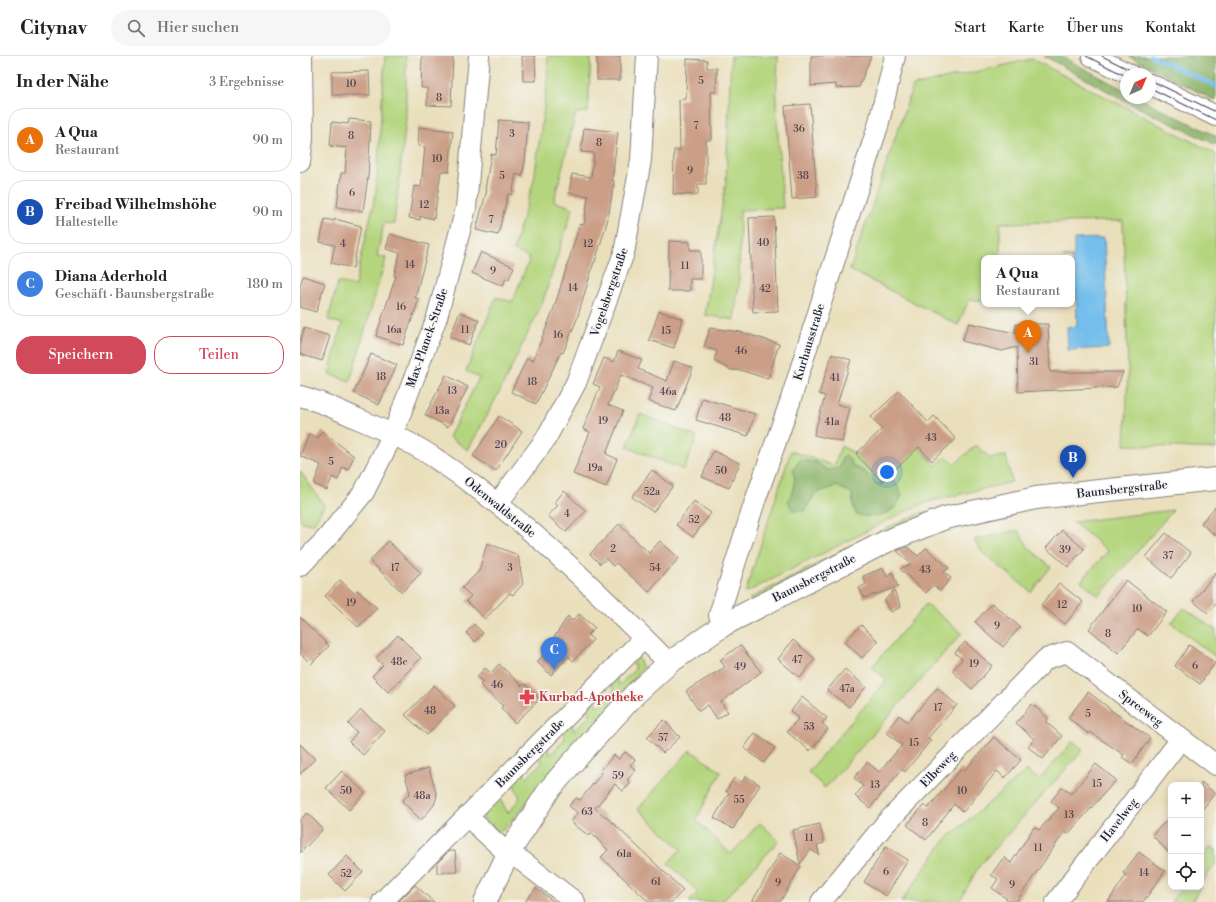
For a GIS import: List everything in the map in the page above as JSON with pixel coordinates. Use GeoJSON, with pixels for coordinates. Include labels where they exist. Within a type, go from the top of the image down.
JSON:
{"type":"FeatureCollection","features":[{"type":"Feature","properties":{"kind":"main road","name":"Baunsbergstraße"},"geometry":{"type":"LineString","coordinates":[[485,902],[508,854],[549,790],[635,694],[669,663],[725,624],[885,542],[945,518],[1008,504],[1055,496],[1216,479]]}},
{"type":"Feature","properties":{"kind":"street"},"geometry":{"type":"LineString","coordinates":[[300,162],[303,139],[302,56]]}},
{"type":"Feature","properties":{"kind":"street","name":"Max-Planck-Straße"},"geometry":{"type":"LineString","coordinates":[[300,566],[326,539],[364,492],[394,434],[437,317],[466,208],[479,56]]}},
{"type":"Feature","properties":{"kind":"street","name":"Vogelsbergstraße"},"geometry":{"type":"LineString","coordinates":[[498,503],[545,440],[576,383],[624,253],[641,160],[648,56]]}},
{"type":"Feature","properties":{"kind":"street","name":"Kurhausstraße"},"geometry":{"type":"LineString","coordinates":[[725,624],[719,615],[755,501],[790,402],[876,133],[895,56]]}},
{"type":"Feature","properties":{"kind":"street"},"geometry":{"type":"LineString","coordinates":[[1092,56],[1120,70]]}},
{"type":"Feature","properties":{"kind":"street"},"geometry":{"type":"LineString","coordinates":[[1156,87],[1216,116]]}},
{"type":"Feature","properties":{"kind":"street","name":"Odenwaldstraße"},"geometry":{"type":"LineString","coordinates":[[300,396],[316,400],[394,434],[441,462],[498,503],[572,568],[669,663]]}},
{"type":"Feature","properties":{"kind":"street","name":"Baunsbergstraße"},"geometry":{"type":"LineString","coordinates":[[382,902],[644,638]]}},
{"type":"Feature","properties":{"kind":"street","name":"Spreeweg"},"geometry":{"type":"LineString","coordinates":[[1067,652],[1216,765]]}},
{"type":"Feature","properties":{"kind":"street","name":"Elbeweg"},"geometry":{"type":"LineString","coordinates":[[821,902],[885,824],[1040,664],[1046,659],[1067,652]]}},
{"type":"Feature","properties":{"kind":"street","name":"Havelweg"},"geometry":{"type":"LineString","coordinates":[[1056,902],[1181,739]]}},
{"type":"Feature","properties":{"kind":"street"},"geometry":{"type":"LineString","coordinates":[[468,817],[508,854],[522,862],[575,902]]}},
{"type":"Feature","properties":{"kind":"green space"},"geometry":{"type":"Polygon","coordinates":[[[385,56],[406,56],[406,120],[394,224],[384,223],[377,256],[386,258],[350,381],[329,374],[342,324],[328,320],[338,282],[355,286],[376,192],[385,56]]]}},
{"type":"Feature","properties":{"kind":"green space"},"geometry":{"type":"Polygon","coordinates":[[[548,56],[591,56],[588,112],[576,113],[554,201],[573,208],[542,304],[501,389],[468,450],[449,437],[479,378],[466,371],[496,297],[512,302],[530,258],[513,250],[534,180],[547,85],[548,56]]]}},
{"type":"Feature","properties":{"kind":"green space"},"geometry":{"type":"Polygon","coordinates":[[[731,56],[778,56],[776,103],[783,208],[740,210],[739,283],[734,320],[705,315],[726,181],[731,56]]]}},
{"type":"Feature","properties":{"kind":"green space"},"geometry":{"type":"Polygon","coordinates":[[[1044,56],[1061,56],[1120,88],[1120,98],[1044,56]]]}},
{"type":"Feature","properties":{"kind":"green space"},"geometry":{"type":"Polygon","coordinates":[[[1128,56],[1216,56],[1216,101],[1156,70],[1156,68],[1151,68],[1128,56]]]}},
{"type":"Feature","properties":{"kind":"green space"},"geometry":{"type":"Polygon","coordinates":[[[1032,59],[1216,154],[1216,449],[1125,445],[1128,371],[1123,221],[1000,223],[1000,255],[981,255],[981,300],[969,300],[958,325],[850,270],[913,86],[1032,59]]]}},
{"type":"Feature","properties":{"kind":"green space"},"geometry":{"type":"Polygon","coordinates":[[[1131,104],[1151,104],[1216,136],[1216,145],[1131,104]]]}},
{"type":"Feature","properties":{"kind":"green space"},"geometry":{"type":"Polygon","coordinates":[[[640,414],[697,437],[684,470],[627,447],[640,414]]]}},
{"type":"Feature","properties":{"kind":"green space"},"geometry":{"type":"Polygon","coordinates":[[[907,434],[936,466],[946,456],[955,464],[976,445],[990,458],[1006,456],[1012,482],[928,502],[912,508],[745,593],[791,451],[834,466],[841,446],[856,454],[882,482],[907,434]]]}},
{"type":"Feature","properties":{"kind":"green space"},"geometry":{"type":"Polygon","coordinates":[[[845,455],[849,458],[854,467],[867,474],[877,484],[889,480],[896,483],[902,495],[895,507],[887,513],[877,516],[861,516],[856,514],[853,506],[852,493],[836,486],[815,494],[805,511],[792,510],[788,500],[794,486],[793,470],[800,460],[816,462],[827,470],[840,468],[842,458],[845,455]]]}},
{"type":"Feature","properties":{"kind":"green space"},"geometry":{"type":"Polygon","coordinates":[[[300,471],[324,505],[313,525],[300,521],[300,471]]]}},
{"type":"Feature","properties":{"kind":"green space"},"geometry":{"type":"Polygon","coordinates":[[[1173,510],[1099,596],[1081,581],[1108,551],[1073,522],[1173,510]]]}},
{"type":"Feature","properties":{"kind":"green space"},"geometry":{"type":"Polygon","coordinates":[[[926,511],[927,516],[751,601],[749,599],[893,525],[926,511]]]}},
{"type":"Feature","properties":{"kind":"green space"},"geometry":{"type":"Polygon","coordinates":[[[1018,530],[1028,547],[1051,567],[1031,592],[981,551],[974,540],[1018,530]]]}},
{"type":"Feature","properties":{"kind":"green space"},"geometry":{"type":"Polygon","coordinates":[[[926,604],[962,633],[825,788],[808,772],[887,680],[872,667],[926,604]]]}},
{"type":"Feature","properties":{"kind":"green space"},"geometry":{"type":"Polygon","coordinates":[[[1184,608],[1216,630],[1216,657],[1171,623],[1184,608]]]}},
{"type":"Feature","properties":{"kind":"green space"},"geometry":{"type":"Polygon","coordinates":[[[637,655],[643,668],[504,829],[499,832],[483,818],[483,810],[498,795],[508,813],[520,798],[512,780],[523,769],[526,778],[542,763],[539,752],[547,745],[550,755],[565,739],[563,729],[571,721],[574,731],[590,715],[587,704],[595,697],[598,707],[614,691],[611,681],[616,675],[619,685],[635,669],[632,659],[637,655]]]}},
{"type":"Feature","properties":{"kind":"green space"},"geometry":{"type":"Polygon","coordinates":[[[1073,741],[1083,750],[979,866],[959,902],[901,902],[944,841],[1027,770],[1039,780],[1073,741]]]}},
{"type":"Feature","properties":{"kind":"green space"},"geometry":{"type":"Polygon","coordinates":[[[690,750],[721,772],[696,820],[731,854],[760,823],[779,841],[722,902],[689,902],[698,892],[668,863],[681,849],[638,809],[690,750]]]}},
{"type":"Feature","properties":{"kind":"green space"},"geometry":{"type":"Polygon","coordinates":[[[1211,846],[1216,850],[1216,863],[1204,880],[1204,856],[1211,846]]]}},
{"type":"Feature","properties":{"kind":"green space"},"geometry":{"type":"Polygon","coordinates":[[[1180,890],[1198,890],[1192,902],[1171,902],[1180,890]]]}},
{"type":"Feature","properties":{"kind":"water"},"geometry":{"type":"Polygon","coordinates":[[[1104,238],[1109,348],[1068,350],[1067,327],[1077,326],[1074,239],[1104,238]]]}},
{"type":"Feature","properties":{"kind":"building"},"geometry":{"type":"Polygon","coordinates":[[[422,56],[453,56],[451,106],[427,105],[427,88],[421,88],[422,56]]]}},
{"type":"Feature","properties":{"kind":"building"},"geometry":{"type":"Polygon","coordinates":[[[522,56],[535,56],[536,81],[523,81],[522,56]]]}},
{"type":"Feature","properties":{"kind":"building"},"geometry":{"type":"Polygon","coordinates":[[[597,56],[620,56],[620,80],[597,80],[597,56]]]}},
{"type":"Feature","properties":{"kind":"building"},"geometry":{"type":"Polygon","coordinates":[[[811,56],[871,56],[859,87],[836,88],[836,84],[811,86],[811,56]]]}},
{"type":"Feature","properties":{"kind":"building"},"geometry":{"type":"Polygon","coordinates":[[[687,59],[707,60],[707,68],[717,68],[716,92],[711,92],[712,140],[706,140],[706,184],[698,184],[698,195],[673,194],[674,150],[680,150],[679,100],[686,99],[687,59]]]}},
{"type":"Feature","properties":{"kind":"building"},"geometry":{"type":"Polygon","coordinates":[[[369,71],[370,95],[332,95],[332,72],[369,71]]]}},
{"type":"Feature","properties":{"kind":"building"},"geometry":{"type":"Polygon","coordinates":[[[810,104],[817,197],[792,199],[785,106],[810,104]]]}},
{"type":"Feature","properties":{"kind":"building"},"geometry":{"type":"Polygon","coordinates":[[[349,119],[371,121],[368,177],[363,211],[337,207],[341,173],[345,173],[347,148],[330,146],[332,122],[348,124],[349,119]]]}},
{"type":"Feature","properties":{"kind":"building"},"geometry":{"type":"Polygon","coordinates":[[[499,120],[528,122],[525,161],[522,176],[516,174],[512,195],[508,194],[498,235],[476,230],[487,190],[485,190],[491,154],[496,155],[499,120]]]}},
{"type":"Feature","properties":{"kind":"building"},"geometry":{"type":"Polygon","coordinates":[[[419,127],[453,131],[449,172],[441,171],[434,219],[421,216],[420,220],[409,218],[414,186],[421,187],[425,147],[418,146],[419,127]]]}},
{"type":"Feature","properties":{"kind":"building"},"geometry":{"type":"Polygon","coordinates":[[[584,128],[618,132],[612,180],[614,181],[608,219],[577,319],[563,353],[561,352],[536,404],[511,392],[527,358],[533,361],[554,308],[580,224],[584,225],[588,196],[569,193],[572,174],[591,177],[594,153],[581,152],[584,128]]]}},
{"type":"Feature","properties":{"kind":"building"},"geometry":{"type":"Polygon","coordinates":[[[774,217],[778,311],[753,312],[749,218],[774,217]]]}},
{"type":"Feature","properties":{"kind":"building"},"geometry":{"type":"Polygon","coordinates":[[[325,219],[335,221],[335,219],[361,226],[353,268],[331,263],[335,245],[320,242],[325,219]]]}},
{"type":"Feature","properties":{"kind":"building"},"geometry":{"type":"Polygon","coordinates":[[[390,234],[429,245],[415,298],[419,299],[403,345],[376,336],[396,276],[394,276],[400,253],[386,249],[390,234]]]}},
{"type":"Feature","properties":{"kind":"building"},"geometry":{"type":"Polygon","coordinates":[[[669,241],[690,242],[690,250],[701,250],[701,279],[690,279],[690,291],[668,291],[669,241]]]}},
{"type":"Feature","properties":{"kind":"building"},"geometry":{"type":"Polygon","coordinates":[[[481,252],[514,267],[509,279],[506,278],[503,286],[472,273],[481,252]]]}},
{"type":"Feature","properties":{"kind":"building"},"geometry":{"type":"Polygon","coordinates":[[[303,276],[325,283],[316,312],[300,307],[300,286],[303,276]]]}},
{"type":"Feature","properties":{"kind":"building"},"geometry":{"type":"Polygon","coordinates":[[[659,311],[683,319],[674,348],[649,340],[659,311]]]}},
{"type":"Feature","properties":{"kind":"building"},"geometry":{"type":"Polygon","coordinates":[[[460,312],[479,320],[469,345],[450,337],[460,312]]]}},
{"type":"Feature","properties":{"kind":"building"},"geometry":{"type":"Polygon","coordinates":[[[969,323],[1015,333],[1016,324],[1048,324],[1050,372],[1123,372],[1117,387],[1018,392],[1017,347],[1002,351],[962,341],[969,323]]]}},
{"type":"Feature","properties":{"kind":"building"},"geometry":{"type":"Polygon","coordinates":[[[304,328],[330,336],[322,361],[300,354],[300,341],[304,328]]]}},
{"type":"Feature","properties":{"kind":"building"},"geometry":{"type":"Polygon","coordinates":[[[710,328],[741,332],[779,344],[768,379],[740,370],[731,370],[714,361],[717,351],[704,347],[710,328]]]}},
{"type":"Feature","properties":{"kind":"building"},"geometry":{"type":"Polygon","coordinates":[[[618,351],[642,360],[638,369],[667,381],[674,361],[693,368],[676,411],[648,401],[653,388],[621,375],[608,405],[623,411],[606,454],[617,459],[606,487],[573,474],[590,432],[583,429],[600,387],[593,384],[604,358],[614,362],[618,351]]]}},
{"type":"Feature","properties":{"kind":"building"},"geometry":{"type":"Polygon","coordinates":[[[371,354],[397,365],[379,405],[354,393],[371,354]]]}},
{"type":"Feature","properties":{"kind":"building"},"geometry":{"type":"Polygon","coordinates":[[[832,354],[851,360],[837,404],[850,408],[842,442],[814,435],[825,396],[819,394],[832,354]]]}},
{"type":"Feature","properties":{"kind":"building"},"geometry":{"type":"Polygon","coordinates":[[[446,375],[468,387],[448,427],[425,415],[446,375]]]}},
{"type":"Feature","properties":{"kind":"building"},"geometry":{"type":"Polygon","coordinates":[[[899,391],[928,422],[934,416],[956,439],[932,461],[919,447],[882,482],[856,454],[882,429],[871,417],[899,391]]]}},
{"type":"Feature","properties":{"kind":"building"},"geometry":{"type":"Polygon","coordinates":[[[702,398],[755,414],[748,436],[696,420],[702,398]]]}},
{"type":"Feature","properties":{"kind":"building"},"geometry":{"type":"Polygon","coordinates":[[[499,416],[522,431],[496,471],[473,456],[499,416]]]}},
{"type":"Feature","properties":{"kind":"building"},"geometry":{"type":"Polygon","coordinates":[[[322,431],[354,456],[348,470],[343,467],[338,480],[332,477],[327,490],[314,484],[321,465],[300,456],[309,435],[318,438],[322,431]]]}},
{"type":"Feature","properties":{"kind":"building"},"geometry":{"type":"Polygon","coordinates":[[[713,451],[740,463],[729,488],[702,477],[713,451]]]}},
{"type":"Feature","properties":{"kind":"building"},"geometry":{"type":"Polygon","coordinates":[[[652,470],[673,486],[653,512],[632,497],[652,470]]]}},
{"type":"Feature","properties":{"kind":"building"},"geometry":{"type":"Polygon","coordinates":[[[564,491],[586,511],[566,532],[548,516],[558,505],[555,502],[564,491]]]}},
{"type":"Feature","properties":{"kind":"building"},"geometry":{"type":"Polygon","coordinates":[[[694,501],[711,513],[693,537],[676,525],[694,501]]]}},
{"type":"Feature","properties":{"kind":"building"},"geometry":{"type":"Polygon","coordinates":[[[1216,506],[1216,536],[1201,523],[1216,506]]]}},
{"type":"Feature","properties":{"kind":"building"},"geometry":{"type":"Polygon","coordinates":[[[619,524],[649,553],[660,541],[679,558],[649,592],[616,563],[613,566],[606,559],[600,564],[590,554],[619,524]]]}},
{"type":"Feature","properties":{"kind":"building"},"geometry":{"type":"Polygon","coordinates":[[[1062,530],[1084,549],[1068,567],[1046,548],[1062,530]]]}},
{"type":"Feature","properties":{"kind":"building"},"geometry":{"type":"Polygon","coordinates":[[[1166,533],[1191,553],[1171,578],[1146,557],[1166,533]]]}},
{"type":"Feature","properties":{"kind":"building"},"geometry":{"type":"Polygon","coordinates":[[[388,541],[421,573],[402,592],[370,561],[388,541]]]}},
{"type":"Feature","properties":{"kind":"building"},"geometry":{"type":"Polygon","coordinates":[[[487,543],[518,555],[523,584],[513,595],[510,593],[485,619],[466,601],[471,596],[462,588],[479,571],[487,543]]]}},
{"type":"Feature","properties":{"kind":"building"},"geometry":{"type":"Polygon","coordinates":[[[907,547],[918,556],[926,548],[949,568],[944,572],[951,578],[940,591],[933,585],[926,593],[900,569],[911,564],[897,551],[907,547]]]}},
{"type":"Feature","properties":{"kind":"building"},"geometry":{"type":"Polygon","coordinates":[[[883,568],[887,577],[892,572],[898,587],[864,598],[859,588],[866,584],[863,576],[883,568]]]}},
{"type":"Feature","properties":{"kind":"building"},"geometry":{"type":"Polygon","coordinates":[[[1216,573],[1216,604],[1208,613],[1193,601],[1216,573]]]}},
{"type":"Feature","properties":{"kind":"building"},"geometry":{"type":"Polygon","coordinates":[[[340,580],[354,593],[357,590],[377,608],[358,627],[325,596],[340,580]]]}},
{"type":"Feature","properties":{"kind":"building"},"geometry":{"type":"Polygon","coordinates":[[[1126,580],[1167,612],[1148,636],[1138,629],[1118,653],[1089,629],[1126,580]]]}},
{"type":"Feature","properties":{"kind":"building"},"geometry":{"type":"Polygon","coordinates":[[[1059,583],[1083,602],[1065,624],[1041,605],[1059,583]]]}},
{"type":"Feature","properties":{"kind":"building"},"geometry":{"type":"Polygon","coordinates":[[[894,590],[901,607],[891,612],[885,600],[894,590]]]}},
{"type":"Feature","properties":{"kind":"building"},"geometry":{"type":"Polygon","coordinates":[[[992,603],[1020,627],[1003,647],[975,622],[992,603]]]}},
{"type":"Feature","properties":{"kind":"building"},"geometry":{"type":"Polygon","coordinates":[[[579,614],[595,628],[588,635],[593,640],[573,661],[569,656],[551,675],[537,662],[544,654],[542,647],[551,642],[568,616],[572,621],[579,614]]]}},
{"type":"Feature","properties":{"kind":"building"},"geometry":{"type":"Polygon","coordinates":[[[300,617],[329,646],[311,664],[300,653],[300,617]]]}},
{"type":"Feature","properties":{"kind":"building"},"geometry":{"type":"Polygon","coordinates":[[[474,624],[483,633],[475,642],[466,633],[474,624]]]}},
{"type":"Feature","properties":{"kind":"building"},"geometry":{"type":"Polygon","coordinates":[[[861,625],[878,641],[862,658],[845,642],[861,625]]]}},
{"type":"Feature","properties":{"kind":"building"},"geometry":{"type":"Polygon","coordinates":[[[398,635],[421,658],[388,692],[372,676],[383,665],[376,658],[398,635]]]}},
{"type":"Feature","properties":{"kind":"building"},"geometry":{"type":"Polygon","coordinates":[[[793,640],[815,659],[800,678],[778,659],[793,640]]]}},
{"type":"Feature","properties":{"kind":"building"},"geometry":{"type":"Polygon","coordinates":[[[965,642],[992,666],[972,689],[952,671],[962,659],[955,653],[965,642]]]}},
{"type":"Feature","properties":{"kind":"building"},"geometry":{"type":"Polygon","coordinates":[[[740,645],[761,672],[721,702],[728,712],[717,719],[708,705],[699,711],[686,691],[725,667],[720,660],[740,645]]]}},
{"type":"Feature","properties":{"kind":"building"},"geometry":{"type":"Polygon","coordinates":[[[1189,645],[1215,663],[1200,684],[1175,666],[1189,645]]]}},
{"type":"Feature","properties":{"kind":"building"},"geometry":{"type":"Polygon","coordinates":[[[499,664],[522,686],[525,684],[540,699],[515,723],[501,708],[503,706],[480,685],[483,682],[477,677],[485,668],[491,673],[499,664]]]}},
{"type":"Feature","properties":{"kind":"building"},"geometry":{"type":"Polygon","coordinates":[[[845,669],[866,687],[849,707],[827,690],[845,669]]]}},
{"type":"Feature","properties":{"kind":"building"},"geometry":{"type":"Polygon","coordinates":[[[434,685],[455,706],[427,735],[405,715],[434,685]]]}},
{"type":"Feature","properties":{"kind":"building"},"geometry":{"type":"Polygon","coordinates":[[[937,688],[957,705],[928,738],[931,740],[905,772],[902,769],[870,808],[855,796],[863,786],[854,778],[867,762],[879,772],[902,745],[886,732],[899,715],[908,722],[937,688]]]}},
{"type":"Feature","properties":{"kind":"building"},"geometry":{"type":"Polygon","coordinates":[[[1088,692],[1150,738],[1132,764],[1122,757],[1124,755],[1090,732],[1089,734],[1068,718],[1088,692]]]}},
{"type":"Feature","properties":{"kind":"building"},"geometry":{"type":"Polygon","coordinates":[[[802,697],[827,718],[822,723],[828,729],[810,751],[787,732],[799,718],[791,711],[802,697]]]}},
{"type":"Feature","properties":{"kind":"building"},"geometry":{"type":"Polygon","coordinates":[[[1032,704],[1048,718],[1046,722],[1062,736],[1043,759],[1028,747],[1034,739],[1016,723],[1032,704]]]}},
{"type":"Feature","properties":{"kind":"building"},"geometry":{"type":"Polygon","coordinates":[[[361,710],[385,731],[363,755],[349,742],[357,732],[348,724],[361,710]]]}},
{"type":"Feature","properties":{"kind":"building"},"geometry":{"type":"Polygon","coordinates":[[[664,720],[680,737],[663,753],[647,737],[664,720]]]}},
{"type":"Feature","properties":{"kind":"building"},"geometry":{"type":"Polygon","coordinates":[[[755,733],[775,748],[764,763],[744,748],[755,733]]]}},
{"type":"Feature","properties":{"kind":"building"},"geometry":{"type":"Polygon","coordinates":[[[994,737],[1021,760],[1005,778],[997,771],[963,812],[954,804],[926,840],[907,825],[924,805],[928,808],[961,769],[964,771],[994,737]]]}},
{"type":"Feature","properties":{"kind":"building"},"geometry":{"type":"Polygon","coordinates":[[[300,744],[315,759],[300,774],[300,744]]]}},
{"type":"Feature","properties":{"kind":"building"},"geometry":{"type":"Polygon","coordinates":[[[625,752],[635,760],[630,765],[636,770],[627,780],[631,783],[623,791],[615,784],[595,808],[613,823],[683,890],[672,902],[649,902],[601,857],[608,850],[591,833],[589,836],[571,822],[578,813],[569,806],[576,798],[580,800],[602,773],[600,771],[614,755],[619,759],[625,752]]]}},
{"type":"Feature","properties":{"kind":"building"},"geometry":{"type":"Polygon","coordinates":[[[1096,764],[1116,780],[1068,834],[1065,831],[1016,902],[1011,902],[992,888],[998,879],[991,875],[1004,857],[1011,863],[1034,827],[1039,830],[1059,808],[1051,801],[1062,787],[1071,794],[1096,764]]]}},
{"type":"Feature","properties":{"kind":"building"},"geometry":{"type":"Polygon","coordinates":[[[429,768],[437,796],[434,805],[421,820],[402,801],[410,793],[405,775],[429,768]]]}},
{"type":"Feature","properties":{"kind":"building"},"geometry":{"type":"Polygon","coordinates":[[[342,771],[365,793],[349,810],[326,788],[342,771]]]}},
{"type":"Feature","properties":{"kind":"building"},"geometry":{"type":"Polygon","coordinates":[[[746,776],[760,785],[733,829],[714,818],[729,793],[726,791],[734,778],[742,782],[746,776]]]}},
{"type":"Feature","properties":{"kind":"building"},"geometry":{"type":"Polygon","coordinates":[[[1204,784],[1215,793],[1204,807],[1204,784]]]}},
{"type":"Feature","properties":{"kind":"building"},"geometry":{"type":"Polygon","coordinates":[[[307,813],[323,829],[300,853],[300,820],[307,813]]]}},
{"type":"Feature","properties":{"kind":"building"},"geometry":{"type":"Polygon","coordinates":[[[1168,819],[1168,852],[1152,835],[1168,819]]]}},
{"type":"Feature","properties":{"kind":"building"},"geometry":{"type":"Polygon","coordinates":[[[820,824],[824,843],[817,845],[819,855],[811,850],[800,864],[793,830],[820,824]]]}},
{"type":"Feature","properties":{"kind":"building"},"geometry":{"type":"Polygon","coordinates":[[[886,846],[908,860],[886,896],[864,882],[886,846]]]}},
{"type":"Feature","properties":{"kind":"building"},"geometry":{"type":"Polygon","coordinates":[[[449,851],[455,851],[457,872],[437,873],[437,863],[449,851]]]}},
{"type":"Feature","properties":{"kind":"building"},"geometry":{"type":"Polygon","coordinates":[[[1139,852],[1165,871],[1143,902],[1108,902],[1126,875],[1123,873],[1139,852]]]}},
{"type":"Feature","properties":{"kind":"building"},"geometry":{"type":"Polygon","coordinates":[[[780,853],[801,866],[780,902],[752,902],[780,853]]]}},
{"type":"Feature","properties":{"kind":"building"},"geometry":{"type":"Polygon","coordinates":[[[347,856],[363,872],[345,891],[329,875],[347,856]]]}},
{"type":"Feature","properties":{"kind":"building"},"geometry":{"type":"Polygon","coordinates":[[[415,885],[434,902],[398,902],[415,885]]]}},
{"type":"Feature","properties":{"kind":"building"},"geometry":{"type":"Polygon","coordinates":[[[536,888],[554,902],[525,902],[536,888]]]}},
{"type":"Feature","properties":{"kind":"waterway"},"geometry":{"type":"LineString","coordinates":[[1151,56],[1216,86]]}},
{"type":"Feature","properties":{"kind":"tram line"},"geometry":{"type":"LineString","coordinates":[[1086,56],[1120,73]]}},
{"type":"Feature","properties":{"kind":"tram line"},"geometry":{"type":"LineString","coordinates":[[1102,56],[1126,68]]}},
{"type":"Feature","properties":{"kind":"tram line"},"geometry":{"type":"LineString","coordinates":[[1156,83],[1216,112]]}},
{"type":"Feature","properties":{"kind":"tram line"},"geometry":{"type":"LineString","coordinates":[[1156,91],[1216,120]]}},
{"type":"Feature","properties":{"kind":"place","name":"A Qua"},"geometry":{"type":"Point","coordinates":[1028,353]}},
{"type":"Feature","properties":{"kind":"place","name":"Freibad Wilhelmshöhe"},"geometry":{"type":"Point","coordinates":[1073,478]}},
{"type":"Feature","properties":{"kind":"place","name":"Diana Aderhold"},"geometry":{"type":"Point","coordinates":[554,670]}},
{"type":"Feature","properties":{"kind":"place","name":"Kurbad-Apotheke"},"geometry":{"type":"Point","coordinates":[527,697]}}]}
